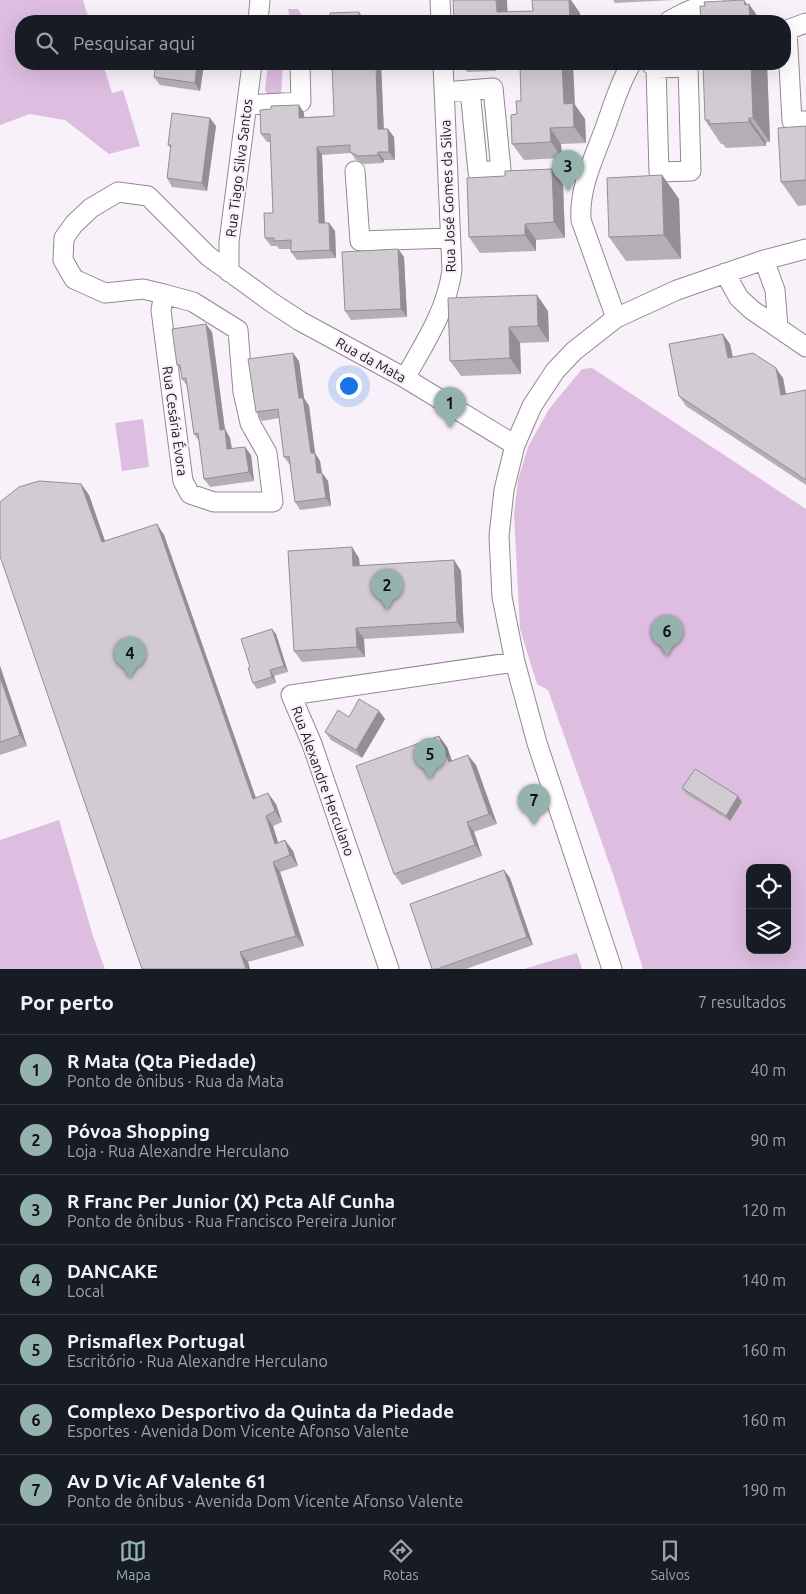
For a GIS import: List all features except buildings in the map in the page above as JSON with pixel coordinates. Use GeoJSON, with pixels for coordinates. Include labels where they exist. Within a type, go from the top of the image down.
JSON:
{"type":"FeatureCollection","features":[{"type":"Feature","properties":{"kind":"street"},"geometry":{"type":"LineString","coordinates":[[259,15],[260,0]]}},
{"type":"Feature","properties":{"kind":"street"},"geometry":{"type":"LineString","coordinates":[[440,0],[441,15]]}},
{"type":"Feature","properties":{"kind":"street"},"geometry":{"type":"LineString","coordinates":[[680,15],[711,0]]}},
{"type":"Feature","properties":{"kind":"street"},"geometry":{"type":"LineString","coordinates":[[791,29],[806,23]]}},
{"type":"Feature","properties":{"kind":"street","name":"Rua Tiago Silva Santos"},"geometry":{"type":"LineString","coordinates":[[229,272],[229,242],[251,70]]}},
{"type":"Feature","properties":{"kind":"street"},"geometry":{"type":"LineString","coordinates":[[247,105],[301,102],[300,70]]}},
{"type":"Feature","properties":{"kind":"street","name":"Rua José Gomes da Silva"},"geometry":{"type":"LineString","coordinates":[[405,378],[436,323],[450,287],[452,270],[450,195],[443,70]]}},
{"type":"Feature","properties":{"kind":"street"},"geometry":{"type":"LineString","coordinates":[[616,318],[581,220],[580,205],[583,188],[621,83],[628,70]]}},
{"type":"Feature","properties":{"kind":"street"},"geometry":{"type":"LineString","coordinates":[[653,70],[659,172],[691,171],[688,70]]}},
{"type":"Feature","properties":{"kind":"street"},"geometry":{"type":"LineString","coordinates":[[789,70],[792,122],[806,121]]}},
{"type":"Feature","properties":{"kind":"street"},"geometry":{"type":"LineString","coordinates":[[444,92],[470,90]]}},
{"type":"Feature","properties":{"kind":"street"},"geometry":{"type":"LineString","coordinates":[[355,171],[360,241],[450,238]]}},
{"type":"Feature","properties":{"kind":"street","name":"Rua da Mata"},"geometry":{"type":"LineString","coordinates":[[164,294],[143,289],[105,292],[74,279],[63,260],[64,238],[74,224],[91,208],[118,192],[148,196],[208,256],[300,321],[405,378],[515,445]]}},
{"type":"Feature","properties":{"kind":"street"},"geometry":{"type":"LineString","coordinates":[[612,969],[537,743],[515,662],[502,597],[499,536],[504,490],[515,445],[532,406],[555,371],[574,352],[616,318],[678,290],[764,260],[806,249]]}},
{"type":"Feature","properties":{"kind":"street"},"geometry":{"type":"LineString","coordinates":[[764,260],[775,290],[778,327]]}},
{"type":"Feature","properties":{"kind":"street"},"geometry":{"type":"LineString","coordinates":[[725,273],[739,298],[752,310],[806,347]]}},
{"type":"Feature","properties":{"kind":"street","name":"Rua Cesária Évora"},"geometry":{"type":"LineString","coordinates":[[164,294],[193,302],[238,330],[243,392],[250,423],[267,453],[273,502],[214,502],[190,494],[183,481],[161,310],[164,294]]}},
{"type":"Feature","properties":{"kind":"street","name":"Rua Alexandre Herculano"},"geometry":{"type":"LineString","coordinates":[[389,969],[312,744],[291,695],[515,662]]}},
{"type":"Feature","properties":{"kind":"shaded area"},"geometry":{"type":"Polygon","coordinates":[[[0,0],[84,0],[88,15],[15,15],[15,70],[105,70],[112,93],[123,90],[140,146],[109,154],[65,120],[30,114],[0,125],[0,0]]]}},
{"type":"Feature","properties":{"kind":"shaded area"},"geometry":{"type":"Polygon","coordinates":[[[288,9],[298,9],[302,15],[289,15],[288,9]]]}},
{"type":"Feature","properties":{"kind":"shaded area"},"geometry":{"type":"Polygon","coordinates":[[[267,70],[283,70],[281,96],[271,96],[267,94],[265,89],[267,70]]]}},
{"type":"Feature","properties":{"kind":"shaded area"},"geometry":{"type":"Polygon","coordinates":[[[592,368],[806,509],[806,969],[643,969],[614,877],[548,690],[537,684],[520,629],[514,514],[518,480],[528,447],[549,409],[582,369],[592,368]]]}},
{"type":"Feature","properties":{"kind":"shaded area"},"geometry":{"type":"Polygon","coordinates":[[[143,419],[149,467],[122,471],[115,423],[143,419]]]}},
{"type":"Feature","properties":{"kind":"shaded area"},"geometry":{"type":"Polygon","coordinates":[[[59,820],[93,936],[105,969],[0,969],[0,840],[59,820]]]}},
{"type":"Feature","properties":{"kind":"shaded area"},"geometry":{"type":"Polygon","coordinates":[[[577,953],[582,969],[524,969],[577,953]]]}},
{"type":"Feature","properties":{"kind":"place","name":"R Franc Per Junior (X) Pcta Alf Cunha"},"geometry":{"type":"Point","coordinates":[568,191]}},
{"type":"Feature","properties":{"kind":"place","name":"R Mata (Qta Piedade)"},"geometry":{"type":"Point","coordinates":[450,428]}},
{"type":"Feature","properties":{"kind":"place","name":"Póvoa Shopping"},"geometry":{"type":"Point","coordinates":[387,610]}},
{"type":"Feature","properties":{"kind":"place","name":"Complexo Desportivo da Quinta da Piedade"},"geometry":{"type":"Point","coordinates":[667,656]}},
{"type":"Feature","properties":{"kind":"place","name":"DANCAKE"},"geometry":{"type":"Point","coordinates":[130,678]}},
{"type":"Feature","properties":{"kind":"place","name":"Prismaflex Portugal"},"geometry":{"type":"Point","coordinates":[430,779]}},
{"type":"Feature","properties":{"kind":"place","name":"Av D Vic Af Valente 61"},"geometry":{"type":"Point","coordinates":[534,825]}}]}
